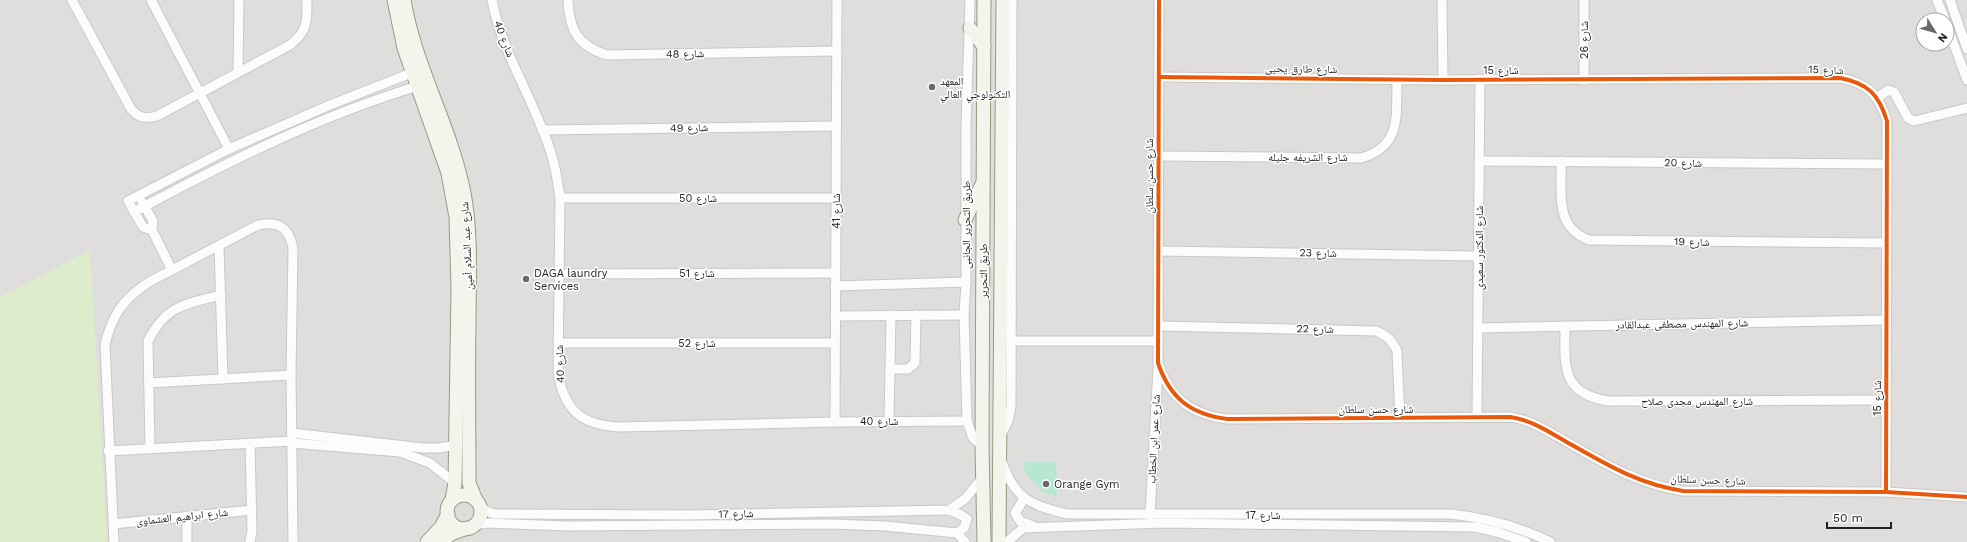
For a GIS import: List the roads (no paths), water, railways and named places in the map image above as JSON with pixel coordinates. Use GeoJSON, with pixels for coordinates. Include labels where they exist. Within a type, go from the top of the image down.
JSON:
{"type":"FeatureCollection","features":[{"type":"Feature","properties":{"kind":"street"},"geometry":{"type":"LineString","coordinates":[[72,0],[131,109],[138,117],[147,118],[157,116],[290,45],[300,36],[306,24],[307,0]]}},
{"type":"Feature","properties":{"kind":"street"},"geometry":{"type":"LineString","coordinates":[[151,0],[229,149]]}},
{"type":"Feature","properties":{"kind":"street"},"geometry":{"type":"LineString","coordinates":[[238,72],[239,0]]}},
{"type":"Feature","properties":{"kind":"street","name":"شارع عبد السلام أمين"},"geometry":{"type":"LineString","coordinates":[[394,0],[403,42],[442,152],[453,195],[464,288]]}},
{"type":"Feature","properties":{"kind":"street","name":"شارع عبد السلام أمين"},"geometry":{"type":"LineString","coordinates":[[404,0],[413,44],[453,152],[464,193],[468,235],[464,288],[464,311],[469,483],[478,502]]}},
{"type":"Feature","properties":{"kind":"street","name":"شارع 40"},"geometry":{"type":"LineString","coordinates":[[492,0],[500,32],[551,152],[560,198],[558,372],[561,390],[570,406],[584,419],[601,426],[619,427],[889,421],[967,421]]}},
{"type":"Feature","properties":{"kind":"street","name":"شارع 48"},"geometry":{"type":"LineString","coordinates":[[568,0],[570,20],[577,37],[596,52],[607,55],[837,51]]}},
{"type":"Feature","properties":{"kind":"street","name":"شارع 41"},"geometry":{"type":"LineString","coordinates":[[835,422],[837,0]]}},
{"type":"Feature","properties":{"kind":"street","name":"طريق التحرير الجانبى"},"geometry":{"type":"LineString","coordinates":[[970,0],[965,220],[966,282],[964,316],[967,421],[973,438],[982,446]]}},
{"type":"Feature","properties":{"kind":"street","name":"طريق التحرير"},"geometry":{"type":"LineString","coordinates":[[984,0],[982,446],[984,542]]}},
{"type":"Feature","properties":{"kind":"street","name":"طريق التحرير"},"geometry":{"type":"LineString","coordinates":[[999,542],[1000,436],[1006,341],[1001,309],[1003,0]]}},
{"type":"Feature","properties":{"kind":"street"},"geometry":{"type":"LineString","coordinates":[[1006,341],[1010,224],[1013,32],[1012,0]]}},
{"type":"Feature","properties":{"kind":"street","name":"شارع حسن سلطان"},"geometry":{"type":"LineString","coordinates":[[1159,0],[1158,363],[1163,378],[1177,397],[1196,411],[1211,417],[1226,419],[1510,417],[1530,422],[1640,481],[1682,491],[1886,492],[1967,496]]}},
{"type":"Feature","properties":{"kind":"street"},"geometry":{"type":"LineString","coordinates":[[1442,0],[1443,80]]}},
{"type":"Feature","properties":{"kind":"street","name":"شارع 26"},"geometry":{"type":"LineString","coordinates":[[1584,0],[1584,80]]}},
{"type":"Feature","properties":{"kind":"street"},"geometry":{"type":"LineString","coordinates":[[1937,0],[1942,12]]}},
{"type":"Feature","properties":{"kind":"street"},"geometry":{"type":"LineString","coordinates":[[1950,0],[1967,49]]}},
{"type":"Feature","properties":{"kind":"street"},"geometry":{"type":"LineString","coordinates":[[970,28],[984,47]]}},
{"type":"Feature","properties":{"kind":"street"},"geometry":{"type":"LineString","coordinates":[[1002,51],[1013,32]]}},
{"type":"Feature","properties":{"kind":"street"},"geometry":{"type":"LineString","coordinates":[[1955,48],[1967,80]]}},
{"type":"Feature","properties":{"kind":"street"},"geometry":{"type":"LineString","coordinates":[[152,230],[143,227],[128,201],[229,149],[330,104],[414,72]]}},
{"type":"Feature","properties":{"kind":"street","name":"شارع طارق يحيى"},"geometry":{"type":"LineString","coordinates":[[1159,77],[1443,80]]}},
{"type":"Feature","properties":{"kind":"street","name":"شارع 15"},"geometry":{"type":"LineString","coordinates":[[1443,80],[1840,78],[1853,80],[1865,86],[1877,98],[1883,107],[1887,121],[1886,492]]}},
{"type":"Feature","properties":{"kind":"street","name":"شارع الدكتور سعيدى"},"geometry":{"type":"LineString","coordinates":[[1477,417],[1480,79]]}},
{"type":"Feature","properties":{"kind":"street","name":"شارع الشريفه جليله"},"geometry":{"type":"LineString","coordinates":[[1158,156],[1361,158],[1374,154],[1385,146],[1392,136],[1396,123],[1397,80]]}},
{"type":"Feature","properties":{"kind":"street"},"geometry":{"type":"LineString","coordinates":[[134,212],[288,135],[418,86]]}},
{"type":"Feature","properties":{"kind":"street"},"geometry":{"type":"LineString","coordinates":[[1877,98],[1888,90],[1894,92],[1908,118],[1914,121],[1967,108]]}},
{"type":"Feature","properties":{"kind":"street","name":"شارع 49"},"geometry":{"type":"LineString","coordinates":[[542,130],[836,126]]}},
{"type":"Feature","properties":{"kind":"street","name":"شارع 20"},"geometry":{"type":"LineString","coordinates":[[1479,161],[1886,164]]}},
{"type":"Feature","properties":{"kind":"street","name":"شارع 19"},"geometry":{"type":"LineString","coordinates":[[1561,161],[1563,215],[1571,230],[1589,240],[1886,243]]}},
{"type":"Feature","properties":{"kind":"street"},"geometry":{"type":"LineString","coordinates":[[965,220],[984,180]]}},
{"type":"Feature","properties":{"kind":"street"},"geometry":{"type":"LineString","coordinates":[[139,196],[153,221],[152,230],[172,270]]}},
{"type":"Feature","properties":{"kind":"street","name":"شارع 50"},"geometry":{"type":"LineString","coordinates":[[560,198],[836,198]]}},
{"type":"Feature","properties":{"kind":"street"},"geometry":{"type":"LineString","coordinates":[[1002,206],[1010,224]]}},
{"type":"Feature","properties":{"kind":"street"},"geometry":{"type":"LineString","coordinates":[[114,542],[108,451],[105,344],[110,325],[120,307],[133,293],[172,270],[258,225],[268,223],[277,225],[285,230],[291,238],[293,258],[291,375],[294,542]]}},
{"type":"Feature","properties":{"kind":"street"},"geometry":{"type":"LineString","coordinates":[[219,246],[223,379]]}},
{"type":"Feature","properties":{"kind":"street","name":"شارع 23"},"geometry":{"type":"LineString","coordinates":[[1158,250],[1479,256]]}},
{"type":"Feature","properties":{"kind":"street","name":"شارع 51"},"geometry":{"type":"LineString","coordinates":[[559,274],[836,273]]}},
{"type":"Feature","properties":{"kind":"street"},"geometry":{"type":"LineString","coordinates":[[836,286],[966,282]]}},
{"type":"Feature","properties":{"kind":"street"},"geometry":{"type":"LineString","coordinates":[[150,448],[148,340],[156,325],[168,313],[183,305],[221,295]]}},
{"type":"Feature","properties":{"kind":"street"},"geometry":{"type":"LineString","coordinates":[[983,314],[991,315],[1001,309]]}},
{"type":"Feature","properties":{"kind":"street","name":"شارع عبد السلام أمين"},"geometry":{"type":"LineString","coordinates":[[452,500],[455,482],[464,311]]}},
{"type":"Feature","properties":{"kind":"street"},"geometry":{"type":"LineString","coordinates":[[890,369],[908,369],[915,363],[916,314]]}},
{"type":"Feature","properties":{"kind":"street"},"geometry":{"type":"LineString","coordinates":[[835,316],[916,314],[964,316]]}},
{"type":"Feature","properties":{"kind":"street"},"geometry":{"type":"LineString","coordinates":[[889,421],[891,315]]}},
{"type":"Feature","properties":{"kind":"street","name":"شارع المهندس مصطفى عبدالقادر"},"geometry":{"type":"LineString","coordinates":[[1478,328],[1886,320]]}},
{"type":"Feature","properties":{"kind":"street","name":"شارع 22"},"geometry":{"type":"LineString","coordinates":[[1158,326],[1376,330],[1384,334],[1392,342],[1397,351],[1400,417]]}},
{"type":"Feature","properties":{"kind":"street","name":"شارع المهندس مجدى صلاح"},"geometry":{"type":"LineString","coordinates":[[1565,326],[1565,369],[1571,382],[1581,392],[1594,399],[1608,401],[1886,400]]}},
{"type":"Feature","properties":{"kind":"street"},"geometry":{"type":"LineString","coordinates":[[983,346],[990,339],[1006,341],[1158,340]]}},
{"type":"Feature","properties":{"kind":"street","name":"شارع 52"},"geometry":{"type":"LineString","coordinates":[[558,344],[835,343]]}},
{"type":"Feature","properties":{"kind":"street","name":"شارع عمر ابن الخطاب"},"geometry":{"type":"LineString","coordinates":[[1150,515],[1158,363]]}},
{"type":"Feature","properties":{"kind":"street"},"geometry":{"type":"LineString","coordinates":[[148,383],[291,375]]}},
{"type":"Feature","properties":{"kind":"street"},"geometry":{"type":"LineString","coordinates":[[108,451],[250,443],[292,439],[423,448],[439,448],[456,445]]}},
{"type":"Feature","properties":{"kind":"street"},"geometry":{"type":"LineString","coordinates":[[250,443],[252,510],[250,542]]}},
{"type":"Feature","properties":{"kind":"street"},"geometry":{"type":"LineString","coordinates":[[384,446],[425,461],[443,472],[455,482]]}},
{"type":"Feature","properties":{"kind":"street"},"geometry":{"type":"LineString","coordinates":[[1000,456],[1006,474],[1024,499],[1016,509],[1016,517],[1024,524],[1035,527]]}},
{"type":"Feature","properties":{"kind":"street"},"geometry":{"type":"LineString","coordinates":[[949,510],[965,499],[983,477]]}},
{"type":"Feature","properties":{"kind":"street"},"geometry":{"type":"LineString","coordinates":[[427,542],[441,527],[448,514],[448,509],[452,500],[462,495],[467,495],[478,502],[481,513],[470,527],[452,534],[441,542]]}},
{"type":"Feature","properties":{"kind":"street","name":"شارع 17"},"geometry":{"type":"LineString","coordinates":[[1024,499],[1038,506],[1067,514],[1451,514],[1508,524],[1550,542]]}},
{"type":"Feature","properties":{"kind":"street","name":"شارع 17"},"geometry":{"type":"LineString","coordinates":[[478,502],[488,512],[502,514],[688,515],[949,510]]}},
{"type":"Feature","properties":{"kind":"street","name":"شارع ابراهيم العشماوى"},"geometry":{"type":"LineString","coordinates":[[113,524],[252,510]]}},
{"type":"Feature","properties":{"kind":"street"},"geometry":{"type":"LineString","coordinates":[[949,510],[964,516],[967,519],[964,528],[957,533],[965,542]]}},
{"type":"Feature","properties":{"kind":"street"},"geometry":{"type":"LineString","coordinates":[[448,514],[452,524],[457,527],[470,527]]}},
{"type":"Feature","properties":{"kind":"street"},"geometry":{"type":"LineString","coordinates":[[187,516],[187,542]]}},
{"type":"Feature","properties":{"kind":"street","name":"شارع 17"},"geometry":{"type":"LineString","coordinates":[[470,527],[486,523],[566,526],[833,524],[886,526],[957,533]]}},
{"type":"Feature","properties":{"kind":"street","name":"شارع 17"},"geometry":{"type":"LineString","coordinates":[[1007,542],[1023,528],[1164,524],[1475,527],[1497,532],[1526,542]]}},
{"type":"Feature","properties":{"kind":"place","name":"المعهد التكنولوجي العالي"},"geometry":{"type":"Point","coordinates":[932,87]}},
{"type":"Feature","properties":{"kind":"place","name":"DAGA laundry Services"},"geometry":{"type":"Point","coordinates":[526,279]}},
{"type":"Feature","properties":{"kind":"place","name":"Orange Gym"},"geometry":{"type":"Point","coordinates":[1046,484]}}]}
